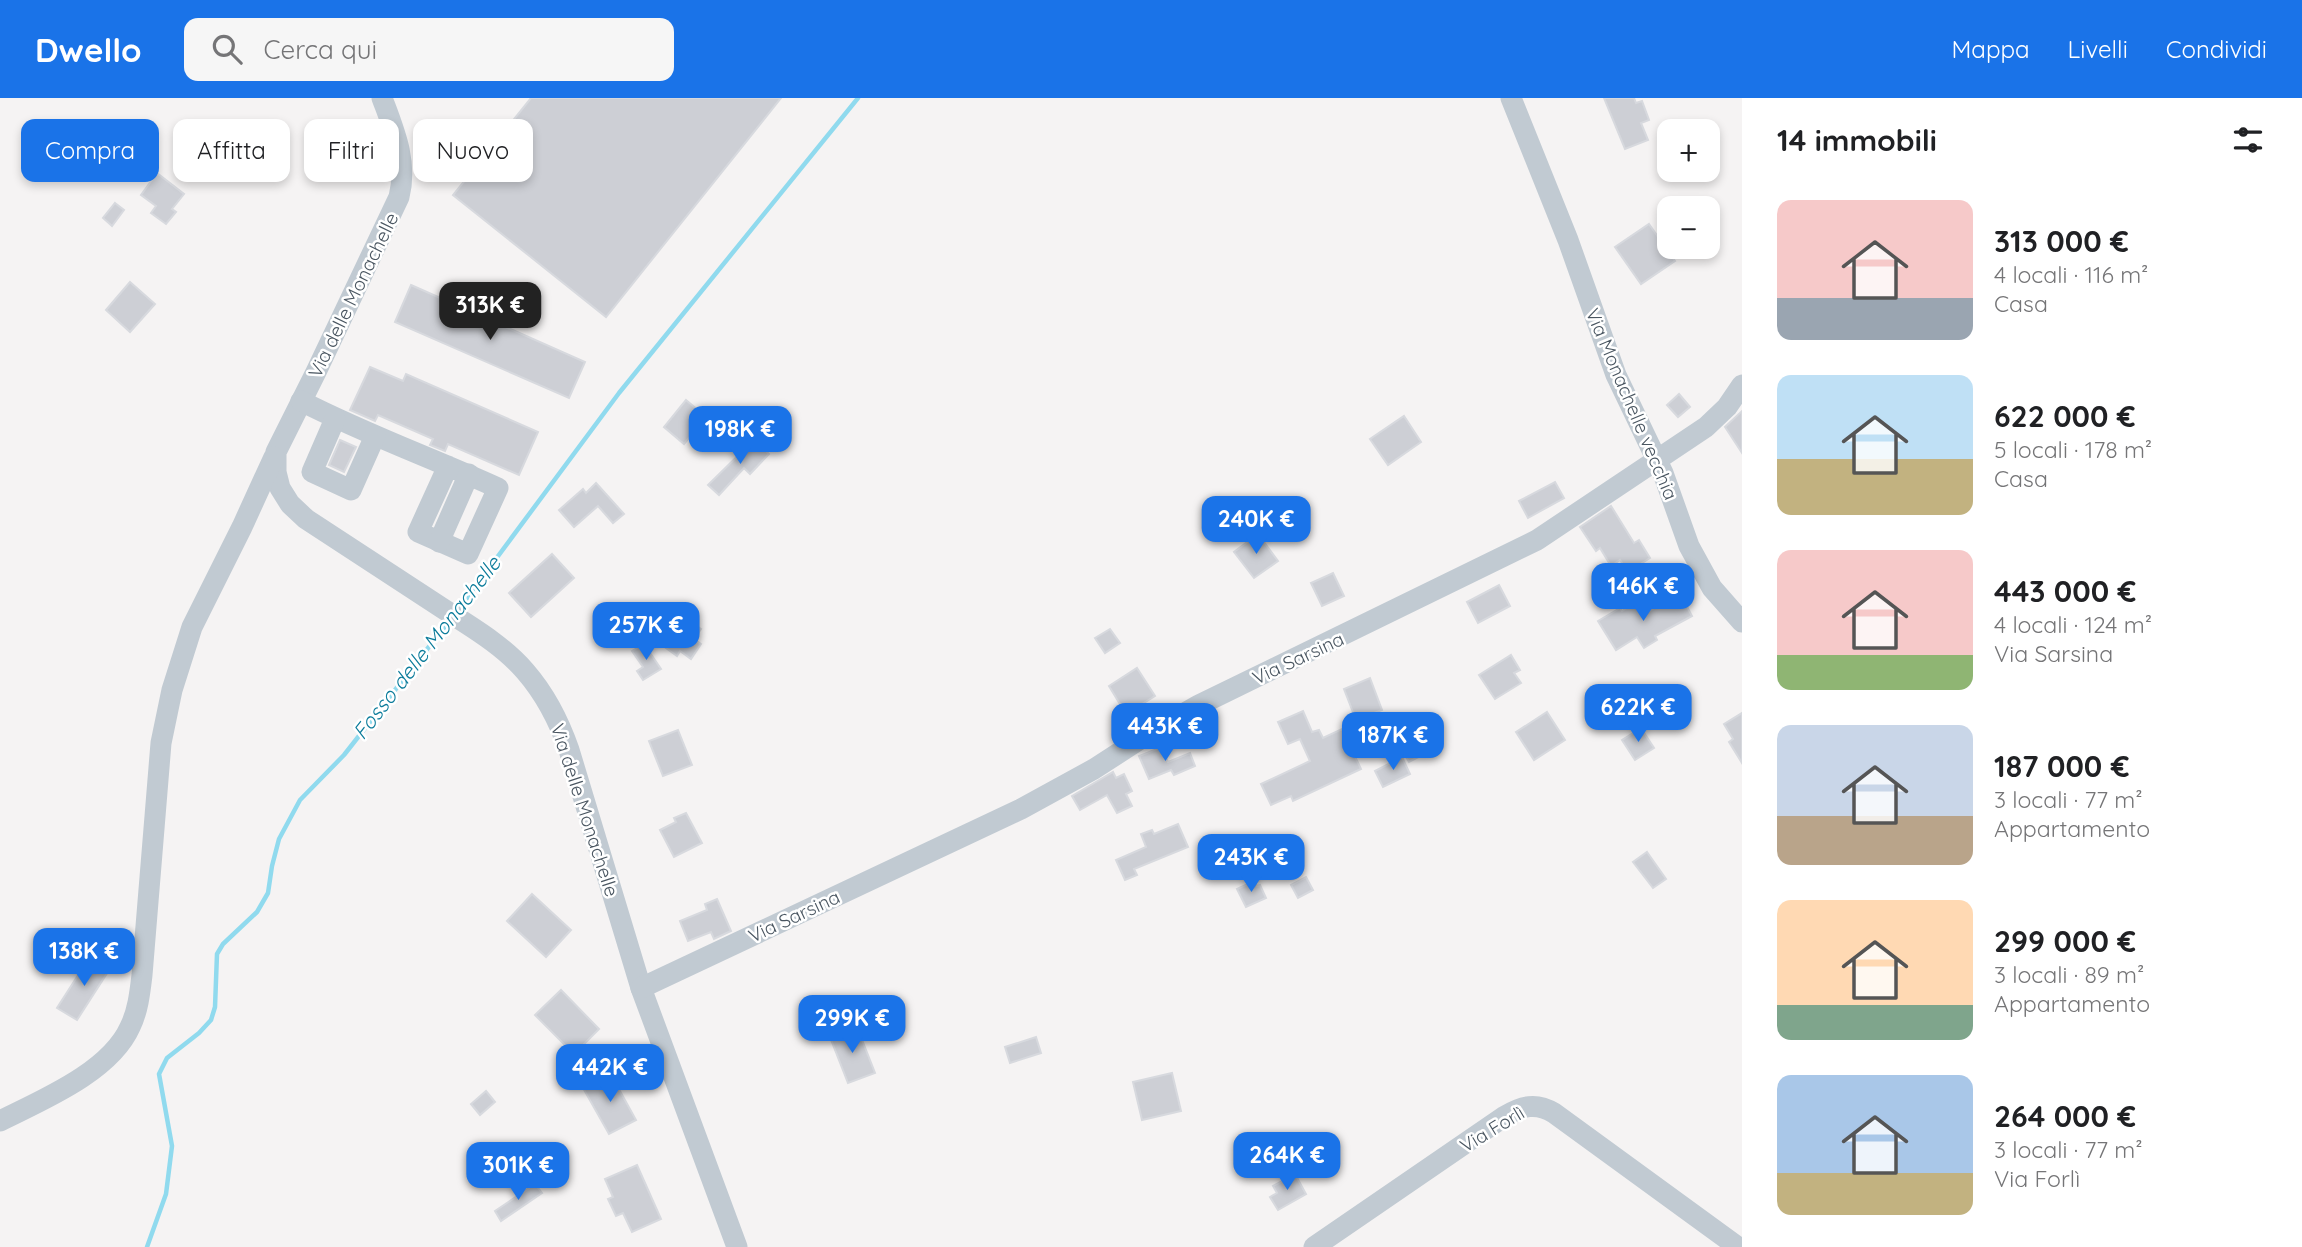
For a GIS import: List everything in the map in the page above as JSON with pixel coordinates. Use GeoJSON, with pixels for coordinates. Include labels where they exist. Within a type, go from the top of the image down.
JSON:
{"type":"FeatureCollection","features":[{"type":"Feature","properties":{"kind":"street","name":"Via delle Monachelle"},"geometry":{"type":"LineString","coordinates":[[382,98],[401,154],[403,180],[400,197],[276,452],[276,472],[280,488],[289,504],[302,516],[461,620],[517,663],[540,690],[554,713],[572,759],[641,988],[737,1247]]}},
{"type":"Feature","properties":{"kind":"street","name":"Via Monachelle vecchia"},"geometry":{"type":"LineString","coordinates":[[1511,98],[1568,240],[1619,381],[1658,460],[1699,568],[1712,588],[1742,622]]}},
{"type":"Feature","properties":{"kind":"street","name":"Via Sarsina"},"geometry":{"type":"LineString","coordinates":[[641,988],[1038,801],[1199,705],[1537,540],[1711,423],[1742,385]]}},
{"type":"Feature","properties":{"kind":"street"},"geometry":{"type":"LineString","coordinates":[[301,401],[375,436],[469,474],[498,488],[468,554],[418,532],[448,466]]}},
{"type":"Feature","properties":{"kind":"street"},"geometry":{"type":"LineString","coordinates":[[335,418],[312,472],[351,490],[375,436]]}},
{"type":"Feature","properties":{"kind":"street"},"geometry":{"type":"LineString","coordinates":[[0,1121],[56,1092],[91,1069],[118,1046],[131,1026],[142,975],[161,743],[168,705],[192,627],[276,452]]}},
{"type":"Feature","properties":{"kind":"street"},"geometry":{"type":"LineString","coordinates":[[439,542],[469,474]]}},
{"type":"Feature","properties":{"kind":"street"},"geometry":{"type":"LineString","coordinates":[[242,527],[258,505],[268,500],[285,502],[302,516]]}},
{"type":"Feature","properties":{"kind":"street","name":"Via Forlì"},"geometry":{"type":"LineString","coordinates":[[1314,1247],[1505,1116],[1531,1106],[1554,1113],[1738,1247]]}},
{"type":"Feature","properties":{"kind":"building"},"geometry":{"type":"Polygon","coordinates":[[[531,98],[781,98],[606,317],[453,195],[463,182],[533,182],[533,119],[514,119],[531,98]]]}},
{"type":"Feature","properties":{"kind":"building"},"geometry":{"type":"Polygon","coordinates":[[[1604,98],[1634,98],[1636,103],[1642,101],[1649,120],[1641,123],[1648,140],[1625,149],[1604,98]]]}},
{"type":"Feature","properties":{"kind":"building"},"geometry":{"type":"Polygon","coordinates":[[[159,175],[184,194],[172,209],[176,212],[166,224],[151,213],[156,206],[141,195],[150,182],[159,182],[159,175]]]}},
{"type":"Feature","properties":{"kind":"building"},"geometry":{"type":"Polygon","coordinates":[[[115,203],[124,210],[112,226],[103,218],[115,203]]]}},
{"type":"Feature","properties":{"kind":"building"},"geometry":{"type":"Polygon","coordinates":[[[1649,224],[1657,235],[1657,259],[1675,261],[1641,284],[1615,247],[1649,224]]]}},
{"type":"Feature","properties":{"kind":"building"},"geometry":{"type":"Polygon","coordinates":[[[130,282],[155,304],[130,332],[106,310],[130,282]]]}},
{"type":"Feature","properties":{"kind":"building"},"geometry":{"type":"Polygon","coordinates":[[[411,285],[585,362],[569,398],[395,322],[411,285]]]}},
{"type":"Feature","properties":{"kind":"building"},"geometry":{"type":"Polygon","coordinates":[[[370,367],[403,381],[406,374],[538,432],[519,475],[448,444],[445,451],[430,445],[433,439],[378,415],[375,421],[350,410],[370,367]]]}},
{"type":"Feature","properties":{"kind":"building"},"geometry":{"type":"Polygon","coordinates":[[[1679,394],[1690,407],[1678,417],[1667,405],[1679,394]]]}},
{"type":"Feature","properties":{"kind":"building"},"geometry":{"type":"Polygon","coordinates":[[[686,400],[706,417],[684,444],[664,427],[686,400]]]}},
{"type":"Feature","properties":{"kind":"building"},"geometry":{"type":"Polygon","coordinates":[[[1742,411],[1742,453],[1725,427],[1742,411]]]}},
{"type":"Feature","properties":{"kind":"building"},"geometry":{"type":"Polygon","coordinates":[[[1404,416],[1421,442],[1388,465],[1370,439],[1404,416]]]}},
{"type":"Feature","properties":{"kind":"building"},"geometry":{"type":"Polygon","coordinates":[[[340,440],[356,447],[344,472],[329,465],[340,440]]]}},
{"type":"Feature","properties":{"kind":"building"},"geometry":{"type":"Polygon","coordinates":[[[754,440],[769,454],[750,474],[744,468],[719,495],[708,485],[754,440]]]}},
{"type":"Feature","properties":{"kind":"building"},"geometry":{"type":"Polygon","coordinates":[[[1555,482],[1564,498],[1528,518],[1519,501],[1555,482]]]}},
{"type":"Feature","properties":{"kind":"building"},"geometry":{"type":"Polygon","coordinates":[[[596,483],[624,514],[613,523],[598,506],[574,527],[559,510],[583,489],[586,493],[596,483]]]}},
{"type":"Feature","properties":{"kind":"building"},"geometry":{"type":"Polygon","coordinates":[[[1611,506],[1634,543],[1639,540],[1650,558],[1628,572],[1620,560],[1611,566],[1600,548],[1596,551],[1580,527],[1611,506]]]}},
{"type":"Feature","properties":{"kind":"building"},"geometry":{"type":"Polygon","coordinates":[[[1258,534],[1278,561],[1254,578],[1234,552],[1258,534]]]}},
{"type":"Feature","properties":{"kind":"building"},"geometry":{"type":"Polygon","coordinates":[[[552,554],[574,578],[531,617],[509,593],[552,554]]]}},
{"type":"Feature","properties":{"kind":"building"},"geometry":{"type":"Polygon","coordinates":[[[1333,573],[1344,596],[1322,606],[1311,583],[1333,573]]]}},
{"type":"Feature","properties":{"kind":"building"},"geometry":{"type":"Polygon","coordinates":[[[1499,585],[1510,606],[1478,623],[1467,602],[1499,585]]]}},
{"type":"Feature","properties":{"kind":"building"},"geometry":{"type":"Polygon","coordinates":[[[1676,596],[1679,601],[1683,599],[1692,616],[1655,636],[1657,640],[1644,648],[1637,637],[1616,650],[1598,621],[1635,603],[1642,615],[1676,596]]]}},
{"type":"Feature","properties":{"kind":"building"},"geometry":{"type":"Polygon","coordinates":[[[687,619],[701,629],[694,639],[701,644],[691,659],[680,651],[677,656],[666,648],[687,619]]]}},
{"type":"Feature","properties":{"kind":"building"},"geometry":{"type":"Polygon","coordinates":[[[1110,629],[1120,643],[1105,653],[1095,638],[1110,629]]]}},
{"type":"Feature","properties":{"kind":"building"},"geometry":{"type":"Polygon","coordinates":[[[644,644],[661,669],[643,680],[637,671],[643,667],[632,651],[644,644]]]}},
{"type":"Feature","properties":{"kind":"building"},"geometry":{"type":"Polygon","coordinates":[[[1511,655],[1520,670],[1514,673],[1521,683],[1495,699],[1479,675],[1511,655]]]}},
{"type":"Feature","properties":{"kind":"building"},"geometry":{"type":"Polygon","coordinates":[[[1137,668],[1155,696],[1126,714],[1109,686],[1137,668]]]}},
{"type":"Feature","properties":{"kind":"building"},"geometry":{"type":"Polygon","coordinates":[[[1370,678],[1382,710],[1356,720],[1344,689],[1370,678]]]}},
{"type":"Feature","properties":{"kind":"building"},"geometry":{"type":"Polygon","coordinates":[[[1303,711],[1312,732],[1319,730],[1323,738],[1342,729],[1361,769],[1293,801],[1291,796],[1271,805],[1261,784],[1310,761],[1300,739],[1288,744],[1278,722],[1303,711]]]}},
{"type":"Feature","properties":{"kind":"building"},"geometry":{"type":"Polygon","coordinates":[[[1547,712],[1565,740],[1534,760],[1516,732],[1547,712]]]}},
{"type":"Feature","properties":{"kind":"building"},"geometry":{"type":"Polygon","coordinates":[[[1742,713],[1742,763],[1729,742],[1733,739],[1724,724],[1742,713]]]}},
{"type":"Feature","properties":{"kind":"building"},"geometry":{"type":"Polygon","coordinates":[[[1641,728],[1654,748],[1635,760],[1622,740],[1641,728]]]}},
{"type":"Feature","properties":{"kind":"building"},"geometry":{"type":"Polygon","coordinates":[[[678,730],[692,765],[663,776],[649,741],[678,730]]]}},
{"type":"Feature","properties":{"kind":"building"},"geometry":{"type":"Polygon","coordinates":[[[1422,737],[1430,751],[1409,762],[1401,748],[1422,737]]]}},
{"type":"Feature","properties":{"kind":"building"},"geometry":{"type":"Polygon","coordinates":[[[1162,747],[1168,762],[1190,753],[1195,766],[1174,775],[1171,770],[1149,779],[1139,756],[1162,747]]]}},
{"type":"Feature","properties":{"kind":"building"},"geometry":{"type":"Polygon","coordinates":[[[1402,757],[1410,774],[1383,787],[1375,771],[1402,757]]]}},
{"type":"Feature","properties":{"kind":"building"},"geometry":{"type":"Polygon","coordinates":[[[1113,772],[1116,778],[1124,774],[1132,791],[1126,794],[1132,806],[1117,813],[1107,795],[1080,810],[1072,796],[1113,772]]]}},
{"type":"Feature","properties":{"kind":"building"},"geometry":{"type":"Polygon","coordinates":[[[686,813],[702,843],[674,857],[660,830],[676,822],[674,818],[686,813]]]}},
{"type":"Feature","properties":{"kind":"building"},"geometry":{"type":"Polygon","coordinates":[[[1178,824],[1188,847],[1134,869],[1137,875],[1125,880],[1116,860],[1146,847],[1141,834],[1152,830],[1154,834],[1178,824]]]}},
{"type":"Feature","properties":{"kind":"building"},"geometry":{"type":"Polygon","coordinates":[[[1647,852],[1666,879],[1653,888],[1633,862],[1647,852]]]}},
{"type":"Feature","properties":{"kind":"building"},"geometry":{"type":"Polygon","coordinates":[[[1306,877],[1313,890],[1298,898],[1291,885],[1306,877]]]}},
{"type":"Feature","properties":{"kind":"building"},"geometry":{"type":"Polygon","coordinates":[[[1254,881],[1257,886],[1260,885],[1266,898],[1246,907],[1237,889],[1254,881]]]}},
{"type":"Feature","properties":{"kind":"building"},"geometry":{"type":"Polygon","coordinates":[[[532,894],[571,930],[546,957],[507,921],[532,894]]]}},
{"type":"Feature","properties":{"kind":"building"},"geometry":{"type":"Polygon","coordinates":[[[717,899],[731,931],[714,939],[711,932],[688,941],[680,921],[707,910],[705,904],[717,899]]]}},
{"type":"Feature","properties":{"kind":"building"},"geometry":{"type":"Polygon","coordinates":[[[91,955],[111,967],[77,1020],[57,1008],[91,955]]]}},
{"type":"Feature","properties":{"kind":"building"},"geometry":{"type":"Polygon","coordinates":[[[561,990],[599,1029],[574,1054],[535,1015],[561,990]]]}},
{"type":"Feature","properties":{"kind":"building"},"geometry":{"type":"Polygon","coordinates":[[[857,1027],[875,1073],[848,1083],[830,1037],[857,1027]]]}},
{"type":"Feature","properties":{"kind":"building"},"geometry":{"type":"Polygon","coordinates":[[[1036,1037],[1041,1053],[1010,1063],[1005,1047],[1036,1037]]]}},
{"type":"Feature","properties":{"kind":"building"},"geometry":{"type":"Polygon","coordinates":[[[610,1073],[636,1120],[609,1134],[583,1088],[610,1073]]]}},
{"type":"Feature","properties":{"kind":"building"},"geometry":{"type":"Polygon","coordinates":[[[1172,1073],[1181,1111],[1142,1120],[1133,1082],[1172,1073]]]}},
{"type":"Feature","properties":{"kind":"building"},"geometry":{"type":"Polygon","coordinates":[[[486,1091],[495,1102],[480,1115],[471,1104],[486,1091]]]}},
{"type":"Feature","properties":{"kind":"building"},"geometry":{"type":"Polygon","coordinates":[[[637,1165],[661,1219],[632,1232],[623,1213],[616,1216],[608,1199],[613,1197],[605,1179],[637,1165]]]}},
{"type":"Feature","properties":{"kind":"building"},"geometry":{"type":"Polygon","coordinates":[[[1295,1174],[1306,1194],[1278,1210],[1270,1197],[1277,1193],[1273,1186],[1295,1174]]]}},
{"type":"Feature","properties":{"kind":"building"},"geometry":{"type":"Polygon","coordinates":[[[535,1184],[542,1193],[501,1221],[495,1211],[535,1184]]]}},
{"type":"Feature","properties":{"kind":"waterway","name":"Fosso delle Monachelle"},"geometry":{"type":"LineString","coordinates":[[458,610],[619,393],[858,98]]}},
{"type":"Feature","properties":{"kind":"waterway","name":"Fosso delle Monachelle"},"geometry":{"type":"LineString","coordinates":[[147,1247],[166,1194],[172,1146],[159,1074],[167,1058],[211,1020],[215,1007],[217,954],[223,944],[257,912],[268,893],[279,839],[300,800],[344,755],[450,620]]}}]}
